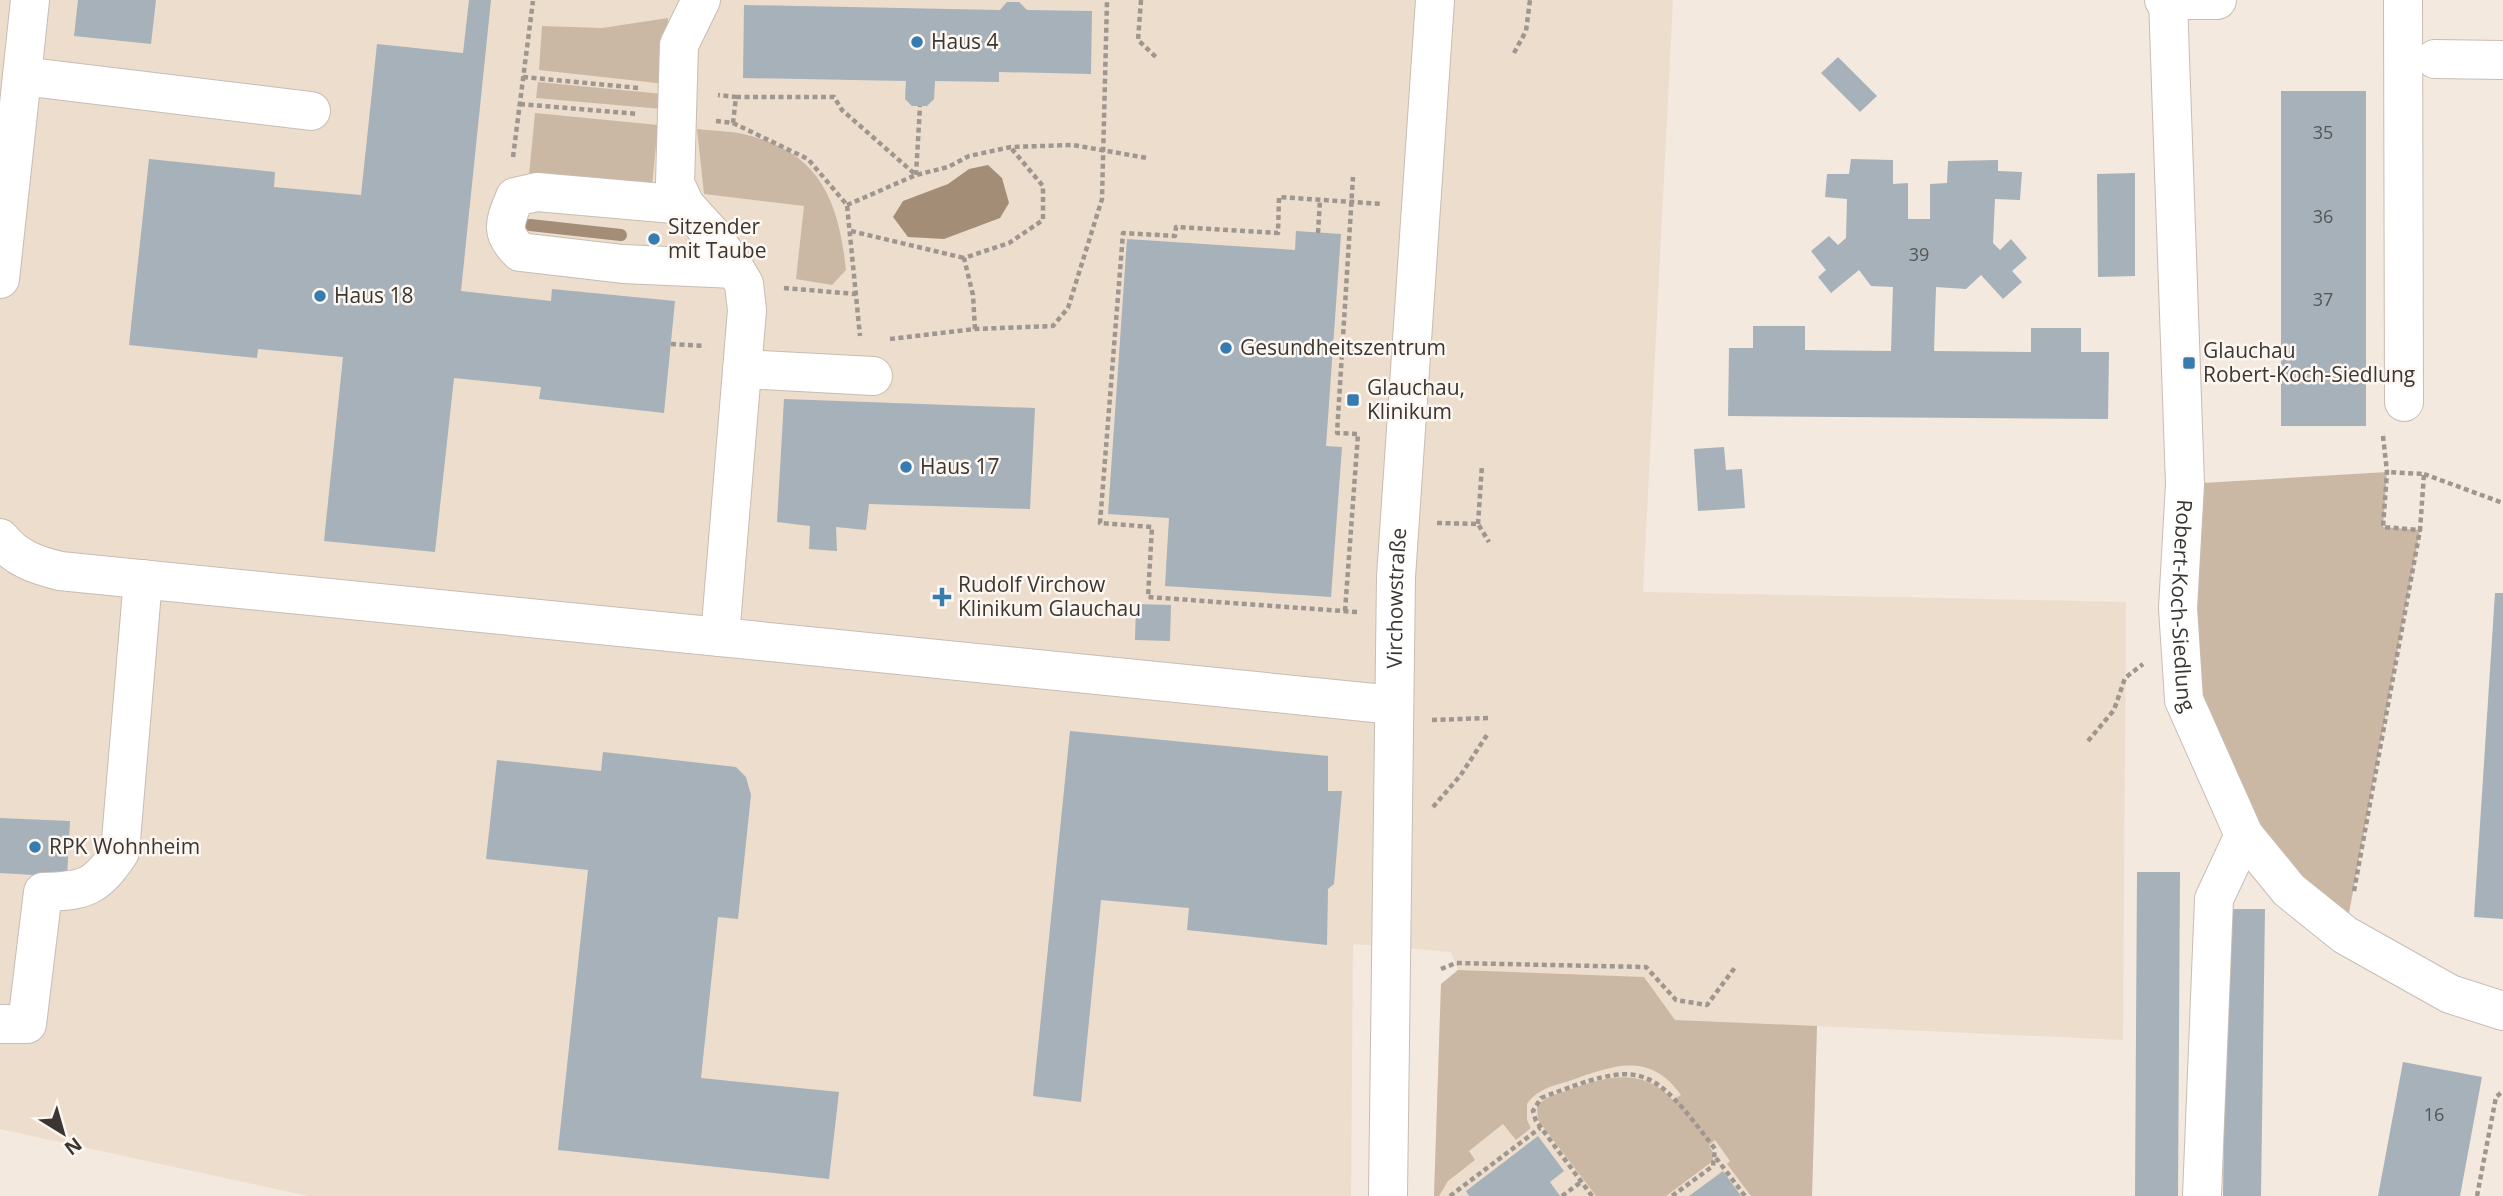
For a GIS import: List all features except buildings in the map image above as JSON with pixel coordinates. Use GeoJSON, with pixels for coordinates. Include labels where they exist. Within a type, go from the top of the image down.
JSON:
{"type":"FeatureCollection","features":[{"type":"Feature","properties":{"kind":"street"},"geometry":{"type":"LineString","coordinates":[[0,279],[30,0]]}},
{"type":"Feature","properties":{"kind":"street"},"geometry":{"type":"LineString","coordinates":[[701,0],[679,45],[675,183],[685,205],[714,237],[739,276],[747,310],[720,637]]}},
{"type":"Feature","properties":{"kind":"street","name":"Virchowstraße"},"geometry":{"type":"LineString","coordinates":[[1388,1196],[1395,615],[1435,0]]}},
{"type":"Feature","properties":{"kind":"street"},"geometry":{"type":"LineString","coordinates":[[2166,0],[2217,0]]}},
{"type":"Feature","properties":{"kind":"street","name":"Robert-Koch-Siedlung"},"geometry":{"type":"LineString","coordinates":[[2166,0],[2185,484],[2178,608],[2184,700],[2244,835],[2289,890],[2345,935],[2450,994],[2503,1011]]}},
{"type":"Feature","properties":{"kind":"street"},"geometry":{"type":"LineString","coordinates":[[2403,0],[2404,402]]}},
{"type":"Feature","properties":{"kind":"street"},"geometry":{"type":"LineString","coordinates":[[2435,58],[2503,60]]}},
{"type":"Feature","properties":{"kind":"street"},"geometry":{"type":"LineString","coordinates":[[22,76],[312,111]]}},
{"type":"Feature","properties":{"kind":"street"},"geometry":{"type":"LineString","coordinates":[[685,205],[537,192],[515,197],[505,223],[508,240],[520,252],[739,276]]}},
{"type":"Feature","properties":{"kind":"street"},"geometry":{"type":"LineString","coordinates":[[742,369],[863,365]]}},
{"type":"Feature","properties":{"kind":"street"},"geometry":{"type":"LineString","coordinates":[[0,538],[7,547],[30,563],[60,571],[720,637],[1394,713]]}},
{"type":"Feature","properties":{"kind":"street"},"geometry":{"type":"LineString","coordinates":[[0,1024],[27,1024],[43,892],[75,892],[103,877],[120,852],[143,579]]}},
{"type":"Feature","properties":{"kind":"street"},"geometry":{"type":"LineString","coordinates":[[2202,1196],[2214,899],[2244,835]]}},
{"type":"Feature","properties":{"kind":"path"},"geometry":{"type":"LineString","coordinates":[[733,123],[808,159],[847,205],[852,231],[863,365],[975,329],[1053,326],[1068,308],[1102,199],[1107,0]]}},
{"type":"Feature","properties":{"kind":"path"},"geometry":{"type":"LineString","coordinates":[[1141,0],[1138,40],[1158,59]]}},
{"type":"Feature","properties":{"kind":"path"},"geometry":{"type":"LineString","coordinates":[[1514,53],[1526,31],[1530,0]]}},
{"type":"Feature","properties":{"kind":"path"},"geometry":{"type":"LineString","coordinates":[[512,164],[533,1]]}},
{"type":"Feature","properties":{"kind":"path"},"geometry":{"type":"LineString","coordinates":[[736,97],[834,97],[842,110],[916,175]]}},
{"type":"Feature","properties":{"kind":"path"},"geometry":{"type":"LineString","coordinates":[[916,175],[920,106]]}},
{"type":"Feature","properties":{"kind":"path"},"geometry":{"type":"LineString","coordinates":[[847,205],[916,175],[948,167],[969,156],[1011,148],[1073,145],[1147,158]]}},
{"type":"Feature","properties":{"kind":"path"},"geometry":{"type":"LineString","coordinates":[[852,231],[964,258],[1009,243],[1043,220],[1043,186],[1011,148]]}},
{"type":"Feature","properties":{"kind":"path"},"geometry":{"type":"LineString","coordinates":[[1345,611],[1358,435],[1337,433],[1353,177]]}},
{"type":"Feature","properties":{"kind":"path"},"geometry":{"type":"LineString","coordinates":[[1395,615],[1148,597],[1152,527],[1100,523],[1123,233],[1175,236],[1176,227],[1278,233],[1279,197],[1421,206]]}},
{"type":"Feature","properties":{"kind":"path"},"geometry":{"type":"LineString","coordinates":[[1318,233],[1320,200]]}},
{"type":"Feature","properties":{"kind":"path"},"geometry":{"type":"LineString","coordinates":[[964,258],[973,295],[975,329]]}},
{"type":"Feature","properties":{"kind":"path"},"geometry":{"type":"LineString","coordinates":[[739,276],[856,294]]}},
{"type":"Feature","properties":{"kind":"path"},"geometry":{"type":"LineString","coordinates":[[1342,352],[1363,352]]}},
{"type":"Feature","properties":{"kind":"path"},"geometry":{"type":"LineString","coordinates":[[1482,465],[1478,524],[1489,542]]}},
{"type":"Feature","properties":{"kind":"path"},"geometry":{"type":"LineString","coordinates":[[2420,530],[2383,527],[2387,472],[2424,474],[2503,503]]}},
{"type":"Feature","properties":{"kind":"path"},"geometry":{"type":"LineString","coordinates":[[2345,935],[2420,530],[2424,474]]}},
{"type":"Feature","properties":{"kind":"path"},"geometry":{"type":"LineString","coordinates":[[1400,522],[1478,524]]}},
{"type":"Feature","properties":{"kind":"path"},"geometry":{"type":"LineString","coordinates":[[2088,741],[2114,710],[2125,678],[2145,662],[2181,656]]}},
{"type":"Feature","properties":{"kind":"path"},"geometry":{"type":"LineString","coordinates":[[1394,713],[1488,718]]}},
{"type":"Feature","properties":{"kind":"path"},"geometry":{"type":"LineString","coordinates":[[1391,855],[1460,776],[1488,735]]}},
{"type":"Feature","properties":{"kind":"path"},"geometry":{"type":"LineString","coordinates":[[1441,969],[1457,963],[1646,967],[1676,1000],[1707,1005],[1736,966]]}},
{"type":"Feature","properties":{"kind":"path"},"geometry":{"type":"LineString","coordinates":[[1592,1196],[1540,1128],[1533,1111],[1541,1098],[1600,1076],[1619,1072],[1639,1074],[1658,1083],[1673,1095],[1715,1149],[1713,1166],[1672,1196]]}},
{"type":"Feature","properties":{"kind":"path"},"geometry":{"type":"LineString","coordinates":[[2477,1196],[2496,1097],[2503,1091]]}},
{"type":"Feature","properties":{"kind":"path"},"geometry":{"type":"LineString","coordinates":[[1450,1196],[1540,1128]]}},
{"type":"Feature","properties":{"kind":"path"},"geometry":{"type":"LineString","coordinates":[[1716,1158],[1745,1196]]}},
{"type":"Feature","properties":{"kind":"path"},"geometry":{"type":"LineString","coordinates":[[1562,1196],[1581,1182]]}},
{"type":"Feature","properties":{"kind":"shaded area","name":"Rudolf Virchow Klinikum Glauchau"},"geometry":{"type":"Polygon","coordinates":[[[0,0],[1673,0],[1643,592],[2126,602],[2123,1040],[1817,1026],[1812,1196],[1434,1196],[1441,984],[1458,970],[1451,952],[1353,944],[1351,1196],[308,1196],[0,1129],[0,0]]]}},
{"type":"Feature","properties":{"kind":"shaded area"},"geometry":{"type":"Polygon","coordinates":[[[668,18],[666,84],[539,70],[542,26],[602,28],[668,18]]]}},
{"type":"Feature","properties":{"kind":"shaded area"},"geometry":{"type":"Polygon","coordinates":[[[538,82],[663,94],[662,109],[536,98],[538,82]]]}},
{"type":"Feature","properties":{"kind":"shaded area"},"geometry":{"type":"Polygon","coordinates":[[[535,113],[658,125],[652,186],[529,175],[535,113]]]}},
{"type":"Feature","properties":{"kind":"shaded area"},"geometry":{"type":"Polygon","coordinates":[[[697,129],[744,134],[775,145],[795,156],[810,169],[832,204],[843,246],[846,270],[832,285],[796,279],[804,206],[704,194],[697,129]]]}},
{"type":"Feature","properties":{"kind":"shaded area"},"geometry":{"type":"Polygon","coordinates":[[[988,165],[1002,178],[1009,203],[1000,218],[944,239],[908,237],[893,217],[903,201],[948,184],[969,169],[988,165]]]}},
{"type":"Feature","properties":{"kind":"shaded area"},"geometry":{"type":"Polygon","coordinates":[[[2387,472],[2383,527],[2420,530],[2345,935],[2289,890],[2184,700],[2185,484],[2387,472]]]}},
{"type":"Feature","properties":{"kind":"shaded area"},"geometry":{"type":"Polygon","coordinates":[[[1458,970],[1644,977],[1675,1020],[1817,1026],[1812,1196],[1751,1196],[1727,1164],[1730,1161],[1715,1140],[1709,1145],[1713,1161],[1666,1196],[1596,1196],[1538,1120],[1537,1107],[1552,1096],[1612,1078],[1625,1077],[1650,1083],[1673,1100],[1681,1095],[1669,1081],[1656,1072],[1629,1065],[1600,1071],[1540,1091],[1527,1104],[1527,1120],[1531,1128],[1516,1140],[1503,1124],[1469,1151],[1475,1160],[1448,1181],[1439,1196],[1434,1196],[1441,984],[1458,970]]]}},
{"type":"Feature","properties":{"kind":"waterway"},"geometry":{"type":"LineString","coordinates":[[530,225],[621,235]]}},
{"type":"Feature","properties":{"kind":"place","name":"Haus 4"},"geometry":{"type":"Point","coordinates":[917,42]}},
{"type":"Feature","properties":{"kind":"place","name":"Sitzender mit Taube"},"geometry":{"type":"Point","coordinates":[654,239]}},
{"type":"Feature","properties":{"kind":"place","name":"Haus 18"},"geometry":{"type":"Point","coordinates":[320,296]}},
{"type":"Feature","properties":{"kind":"place","name":"Gesundheitszentrum"},"geometry":{"type":"Point","coordinates":[1226,348]}},
{"type":"Feature","properties":{"kind":"place","name":"Glauchau Robert-Koch-Siedlung"},"geometry":{"type":"Point","coordinates":[2189,363]}},
{"type":"Feature","properties":{"kind":"place","name":"Glauchau, Klinikum"},"geometry":{"type":"Point","coordinates":[1353,400]}},
{"type":"Feature","properties":{"kind":"place","name":"Haus 17"},"geometry":{"type":"Point","coordinates":[906,467]}},
{"type":"Feature","properties":{"kind":"place","name":"Rudolf Virchow Klinikum Glauchau"},"geometry":{"type":"Point","coordinates":[942,597]}},
{"type":"Feature","properties":{"kind":"place","name":"RPK Wohnheim"},"geometry":{"type":"Point","coordinates":[35,847]}}]}
